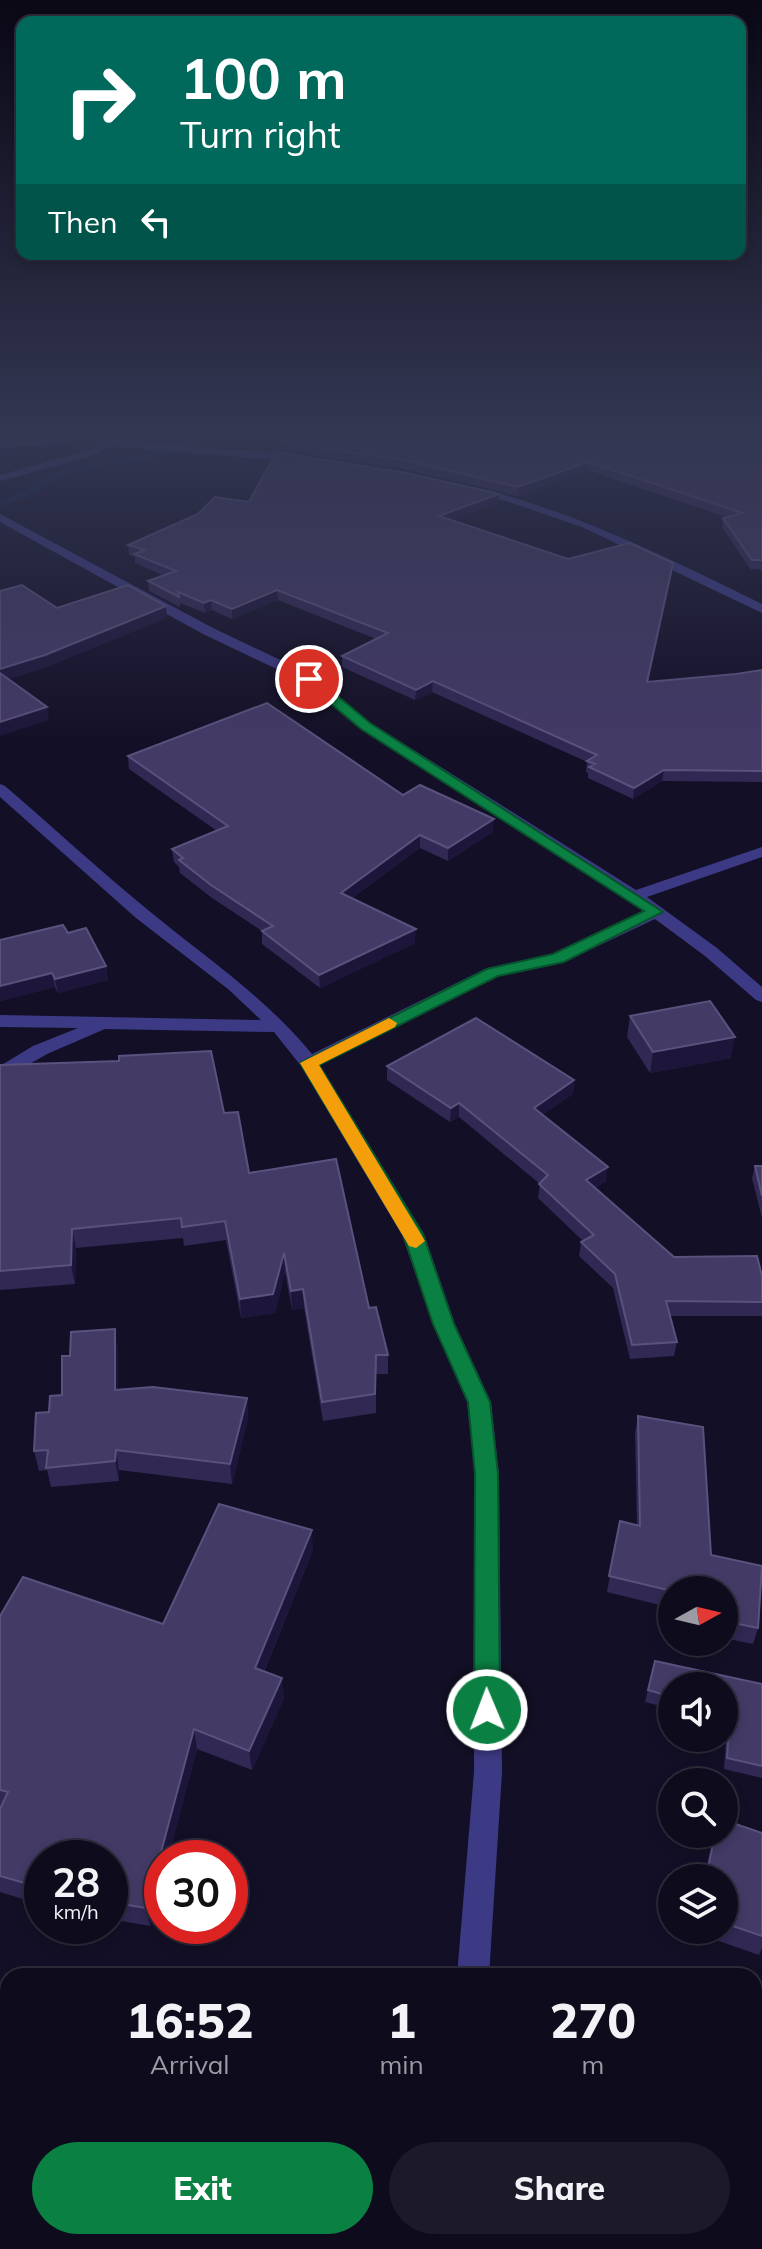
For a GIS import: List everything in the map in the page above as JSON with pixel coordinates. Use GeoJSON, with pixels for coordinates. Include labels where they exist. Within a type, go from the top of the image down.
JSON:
{"type":"FeatureCollection","features":[{"type":"Feature","properties":{"kind":"street"},"geometry":{"type":"LineString","coordinates":[[36,537],[208,631],[309,679],[366,726],[634,896],[711,952],[762,996]]}},
{"type":"Feature","properties":{"kind":"street"},"geometry":{"type":"LineString","coordinates":[[611,537],[762,609]]}},
{"type":"Feature","properties":{"kind":"street"},"geometry":{"type":"LineString","coordinates":[[0,789],[142,914],[234,985],[279,1026],[309,1063],[413,1234],[444,1324],[479,1402],[487,1474],[488,1772],[474,1968]]}},
{"type":"Feature","properties":{"kind":"street"},"geometry":{"type":"LineString","coordinates":[[634,896],[762,852]]}},
{"type":"Feature","properties":{"kind":"street"},"geometry":{"type":"LineString","coordinates":[[309,1063],[493,972],[558,958],[656,912]]}},
{"type":"Feature","properties":{"kind":"street"},"geometry":{"type":"LineString","coordinates":[[0,1021],[279,1026]]}},
{"type":"Feature","properties":{"kind":"street"},"geometry":{"type":"LineString","coordinates":[[0,1075],[40,1050],[105,1024]]}},
{"type":"Feature","properties":{"kind":"building"},"geometry":{"type":"Polygon","coordinates":[[[146,537],[502,537],[568,559],[630,543],[673,563],[647,682],[762,670],[762,771],[664,770],[634,788],[589,767],[595,764],[587,761],[597,755],[433,681],[416,690],[342,656],[388,633],[277,590],[232,609],[211,600],[204,603],[178,592],[179,597],[148,581],[176,571],[134,554],[145,550],[128,545],[146,537]]]}},
{"type":"Feature","properties":{"kind":"building"},"geometry":{"type":"Polygon","coordinates":[[[736,537],[762,537],[762,561],[752,560],[736,537]]]}},
{"type":"Feature","properties":{"kind":"building"},"geometry":{"type":"Polygon","coordinates":[[[22,585],[57,608],[128,585],[166,606],[45,655],[0,669],[0,591],[22,585]]]}},
{"type":"Feature","properties":{"kind":"building"},"geometry":{"type":"Polygon","coordinates":[[[0,673],[47,707],[0,722],[0,673]]]}},
{"type":"Feature","properties":{"kind":"building"},"geometry":{"type":"Polygon","coordinates":[[[267,703],[403,795],[420,785],[494,819],[448,848],[420,835],[341,893],[416,929],[319,975],[262,931],[273,926],[179,860],[183,858],[172,849],[228,826],[128,756],[267,703]]]}},
{"type":"Feature","properties":{"kind":"building"},"geometry":{"type":"Polygon","coordinates":[[[63,925],[68,933],[86,928],[106,966],[55,979],[52,973],[0,986],[0,940],[63,925]]]}},
{"type":"Feature","properties":{"kind":"building"},"geometry":{"type":"Polygon","coordinates":[[[710,1001],[735,1037],[653,1052],[630,1016],[710,1001]]]}},
{"type":"Feature","properties":{"kind":"building"},"geometry":{"type":"Polygon","coordinates":[[[476,1018],[574,1080],[534,1108],[608,1167],[586,1180],[674,1257],[757,1256],[762,1276],[762,1302],[666,1301],[677,1342],[632,1345],[615,1274],[581,1242],[594,1235],[539,1184],[548,1175],[459,1103],[451,1108],[387,1066],[476,1018]]]}},
{"type":"Feature","properties":{"kind":"building"},"geometry":{"type":"Polygon","coordinates":[[[211,1051],[224,1113],[238,1112],[249,1173],[336,1159],[369,1308],[376,1307],[388,1355],[376,1355],[375,1394],[322,1402],[303,1289],[291,1291],[284,1253],[273,1294],[240,1299],[225,1221],[182,1227],[181,1218],[72,1229],[71,1265],[0,1271],[0,1065],[119,1061],[119,1056],[211,1051]]]}},
{"type":"Feature","properties":{"kind":"building"},"geometry":{"type":"Polygon","coordinates":[[[755,1166],[762,1166],[762,1196],[755,1166]]]}},
{"type":"Feature","properties":{"kind":"building"},"geometry":{"type":"Polygon","coordinates":[[[115,1329],[115,1390],[153,1387],[247,1398],[230,1464],[116,1450],[115,1461],[46,1468],[48,1450],[34,1451],[36,1413],[49,1412],[50,1396],[62,1395],[62,1356],[70,1356],[71,1332],[115,1329]]]}},
{"type":"Feature","properties":{"kind":"building"},"geometry":{"type":"Polygon","coordinates":[[[638,1416],[703,1427],[711,1555],[762,1566],[758,1628],[738,1624],[738,1576],[658,1576],[658,1588],[609,1576],[620,1521],[640,1526],[638,1416]]]}},
{"type":"Feature","properties":{"kind":"building"},"geometry":{"type":"Polygon","coordinates":[[[219,1504],[312,1530],[255,1668],[282,1678],[249,1751],[194,1729],[164,1840],[144,1840],[144,1908],[128,1905],[128,1840],[24,1840],[24,1883],[0,1876],[0,1809],[8,1792],[0,1790],[0,1616],[23,1577],[163,1624],[219,1504]]]}},
{"type":"Feature","properties":{"kind":"building"},"geometry":{"type":"Polygon","coordinates":[[[655,1661],[706,1672],[658,1672],[658,1693],[648,1690],[655,1661]]]}},
{"type":"Feature","properties":{"kind":"building"},"geometry":{"type":"Polygon","coordinates":[[[738,1679],[762,1684],[762,1766],[727,1758],[727,1752],[738,1752],[738,1679]]]}},
{"type":"Feature","properties":{"kind":"building"},"geometry":{"type":"Polygon","coordinates":[[[738,1825],[762,1833],[762,1936],[738,1928],[738,1864],[709,1864],[712,1848],[738,1848],[738,1825]]]}},
{"type":"Feature","properties":{"kind":"slow traffic"},"geometry":{"type":"LineString","coordinates":[[389,1023],[309,1063],[416,1241]]}},
{"type":"Feature","properties":{"kind":"route"},"geometry":{"type":"LineString","coordinates":[[309,679],[366,726],[656,912],[558,958],[493,972],[309,1063],[413,1234],[444,1324],[479,1402],[487,1474],[487,1710]]}}]}
